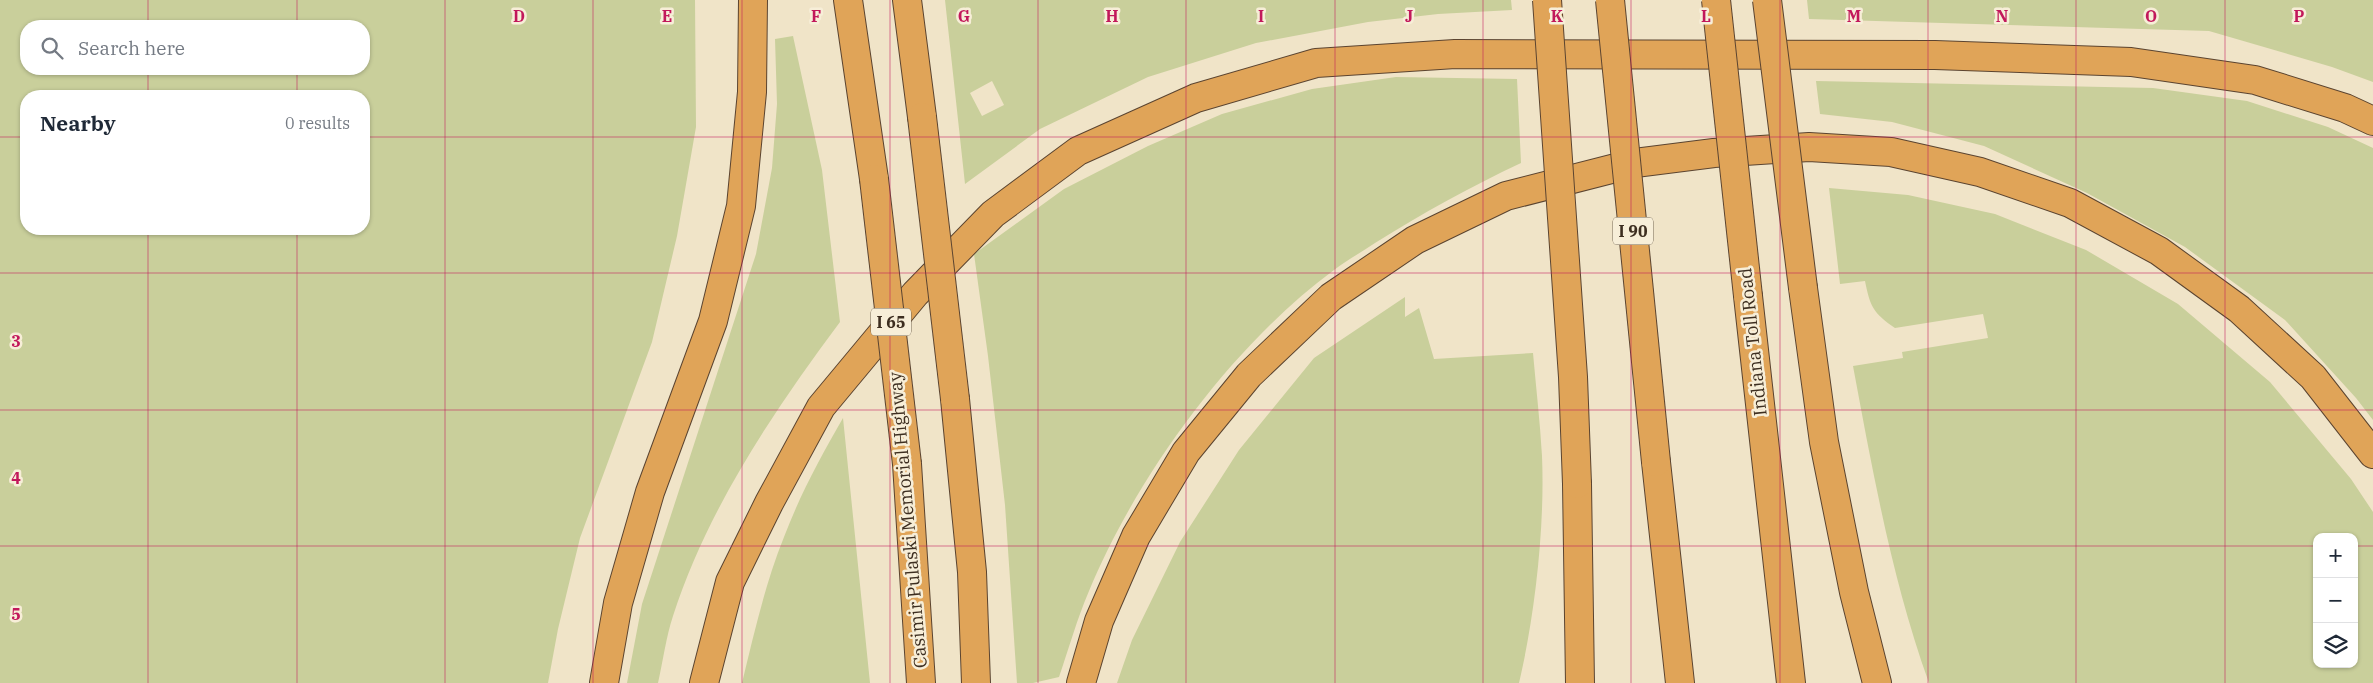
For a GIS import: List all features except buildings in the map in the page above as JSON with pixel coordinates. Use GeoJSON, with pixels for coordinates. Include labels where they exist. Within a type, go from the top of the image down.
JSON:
{"type":"FeatureCollection","features":[{"type":"Feature","properties":{"kind":"highway"},"geometry":{"type":"LineString","coordinates":[[604,683],[618,604],[650,492],[713,321],[741,206],[752,92],[753,0]]}},
{"type":"Feature","properties":{"kind":"highway","name":"Casimir Pulaski Memorial Highway"},"geometry":{"type":"LineString","coordinates":[[848,0],[874,179],[908,464],[921,683]]}},
{"type":"Feature","properties":{"kind":"highway"},"geometry":{"type":"LineString","coordinates":[[907,0],[955,399],[972,572],[976,683]]}},
{"type":"Feature","properties":{"kind":"highway"},"geometry":{"type":"LineString","coordinates":[[1547,0],[1573,376],[1577,484],[1580,683]]}},
{"type":"Feature","properties":{"kind":"highway","name":"I 90"},"geometry":{"type":"LineString","coordinates":[[1610,0],[1680,683]]}},
{"type":"Feature","properties":{"kind":"highway","name":"Indiana Toll Road"},"geometry":{"type":"LineString","coordinates":[[1716,0],[1791,683]]}},
{"type":"Feature","properties":{"kind":"highway"},"geometry":{"type":"LineString","coordinates":[[1767,0],[1824,442],[1854,592],[1876,683]]}},
{"type":"Feature","properties":{"kind":"highway"},"geometry":{"type":"LineString","coordinates":[[704,683],[730,582],[769,503],[816,416],[915,294],[993,214],[1078,151],[1196,98],[1316,63],[1455,54],[1935,55],[2131,62],[2255,80],[2345,108],[2373,121]]}},
{"type":"Feature","properties":{"kind":"highway"},"geometry":{"type":"LineString","coordinates":[[1081,683],[1099,621],[1136,536],[1186,452],[1249,375],[1318,310],[1331,298],[1415,240],[1506,196],[1635,163],[1714,153],[1809,147],[1891,152],[1980,172],[2070,203],[2159,251],[2239,309],[2313,377],[2373,454]]}},
{"type":"Feature","properties":{"kind":"green space"},"geometry":{"type":"Polygon","coordinates":[[[0,0],[695,0],[696,127],[677,236],[652,342],[580,538],[558,629],[548,683],[0,683],[0,0]]]}},
{"type":"Feature","properties":{"kind":"green space"},"geometry":{"type":"Polygon","coordinates":[[[945,0],[1511,0],[1512,10],[1438,14],[1368,22],[1256,43],[1148,77],[1040,129],[965,184],[945,0]],[[992,81],[970,93],[982,116],[1004,105],[992,81]]]}},
{"type":"Feature","properties":{"kind":"green space"},"geometry":{"type":"Polygon","coordinates":[[[1807,0],[2373,0],[2373,82],[2332,67],[2209,31],[1809,19],[1807,0]]]}},
{"type":"Feature","properties":{"kind":"green space"},"geometry":{"type":"Polygon","coordinates":[[[793,36],[822,170],[840,322],[744,462],[704,537],[687,576],[673,616],[658,683],[627,683],[642,604],[756,254],[772,168],[777,104],[775,39],[793,36]]]}},
{"type":"Feature","properties":{"kind":"green space"},"geometry":{"type":"Polygon","coordinates":[[[1396,77],[1517,79],[1521,163],[1483,181],[1429,211],[1344,263],[1296,301],[1259,335],[1191,415],[1133,502],[1109,547],[1089,591],[1059,677],[1033,683],[1017,683],[1005,505],[974,254],[1064,189],[1148,146],[1222,114],[1312,89],[1396,77]]]}},
{"type":"Feature","properties":{"kind":"green space"},"geometry":{"type":"Polygon","coordinates":[[[1816,81],[2153,88],[2247,101],[2328,127],[2373,148],[2373,420],[2356,398],[2285,320],[2185,247],[2087,193],[1984,146],[1892,122],[1820,114],[1816,81]]]}},
{"type":"Feature","properties":{"kind":"green space"},"geometry":{"type":"Polygon","coordinates":[[[1829,188],[1908,195],[1995,214],[2086,250],[2178,304],[2270,382],[2351,479],[2373,512],[2373,683],[1929,683],[1904,605],[1894,566],[1876,486],[1853,366],[1903,358],[1902,352],[1988,338],[1983,314],[1895,328],[1877,313],[1871,303],[1865,281],[1840,284],[1829,188]]]}},
{"type":"Feature","properties":{"kind":"green space"},"geometry":{"type":"Polygon","coordinates":[[[1405,297],[1405,317],[1419,308],[1434,359],[1533,353],[1542,456],[1542,511],[1534,600],[1519,683],[1117,683],[1132,640],[1180,542],[1239,450],[1314,358],[1405,297]]]}},
{"type":"Feature","properties":{"kind":"green space"},"geometry":{"type":"Polygon","coordinates":[[[843,418],[870,683],[742,683],[777,555],[811,476],[843,418]]]}}]}
